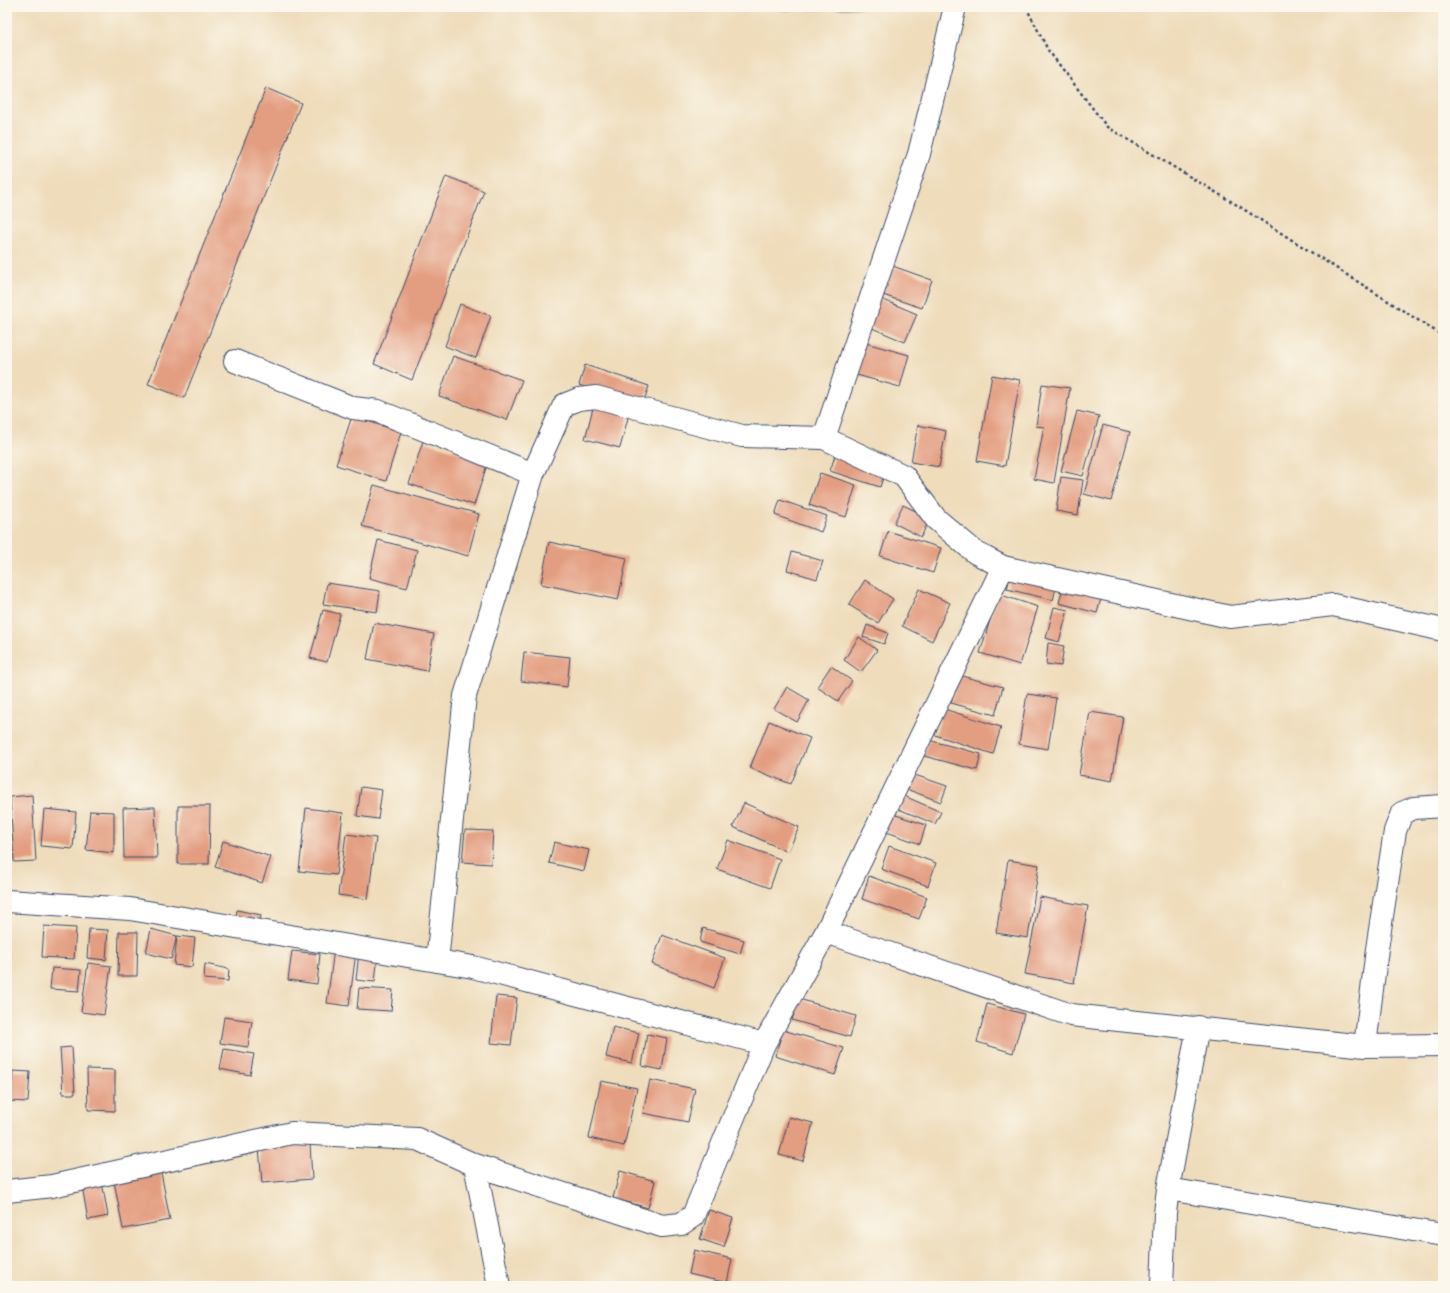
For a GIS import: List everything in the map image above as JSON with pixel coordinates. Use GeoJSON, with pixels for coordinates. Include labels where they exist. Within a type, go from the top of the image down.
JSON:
{"type":"FeatureCollection","features":[{"type":"Feature","properties":{"kind":"street"},"geometry":{"type":"LineString","coordinates":[[824,438],[918,154],[955,7]]}},
{"type":"Feature","properties":{"kind":"street"},"geometry":{"type":"LineString","coordinates":[[235,361],[353,408],[378,411],[533,474]]}},
{"type":"Feature","properties":{"kind":"street"},"geometry":{"type":"LineString","coordinates":[[437,961],[466,696],[533,474],[564,405],[579,399],[596,397],[742,436],[824,438],[904,476],[936,519],[976,553],[1003,567],[1230,617],[1333,605],[1443,630]]}},
{"type":"Feature","properties":{"kind":"street"},"geometry":{"type":"LineString","coordinates":[[7,1191],[52,1186],[292,1133],[417,1139],[475,1165],[662,1226],[681,1224],[694,1216],[764,1044],[826,932],[1003,567]]}},
{"type":"Feature","properties":{"kind":"street"},"geometry":{"type":"LineString","coordinates":[[1365,1046],[1377,949],[1395,831],[1402,813],[1414,808],[1443,806]]}},
{"type":"Feature","properties":{"kind":"street"},"geometry":{"type":"LineString","coordinates":[[7,901],[130,909],[473,967],[764,1044]]}},
{"type":"Feature","properties":{"kind":"street"},"geometry":{"type":"LineString","coordinates":[[826,932],[1070,1014],[1365,1046],[1443,1045]]}},
{"type":"Feature","properties":{"kind":"street"},"geometry":{"type":"LineString","coordinates":[[1162,1286],[1168,1189],[1198,1027]]}},
{"type":"Feature","properties":{"kind":"street"},"geometry":{"type":"LineString","coordinates":[[475,1165],[499,1286]]}},
{"type":"Feature","properties":{"kind":"street"},"geometry":{"type":"LineString","coordinates":[[1168,1189],[1443,1235]]}},
{"type":"Feature","properties":{"kind":"path"},"geometry":{"type":"LineString","coordinates":[[1026,7],[1048,50],[1107,127],[1237,205],[1428,325],[1443,336]]}},
{"type":"Feature","properties":{"kind":"green space"},"geometry":{"type":"Polygon","coordinates":[[[772,7],[882,7],[785,10],[772,7]]]}},
{"type":"Feature","properties":{"kind":"building"},"geometry":{"type":"Polygon","coordinates":[[[266,88],[301,103],[184,398],[148,384],[266,88]]]}},
{"type":"Feature","properties":{"kind":"building"},"geometry":{"type":"Polygon","coordinates":[[[446,176],[484,191],[412,380],[374,364],[446,176]]]}},
{"type":"Feature","properties":{"kind":"building"},"geometry":{"type":"Polygon","coordinates":[[[887,264],[932,280],[922,308],[877,293],[887,264]]]}},
{"type":"Feature","properties":{"kind":"building"},"geometry":{"type":"Polygon","coordinates":[[[877,297],[917,314],[905,342],[865,325],[877,297]]]}},
{"type":"Feature","properties":{"kind":"building"},"geometry":{"type":"Polygon","coordinates":[[[460,304],[491,316],[476,358],[445,346],[460,304]]]}},
{"type":"Feature","properties":{"kind":"building"},"geometry":{"type":"Polygon","coordinates":[[[862,342],[909,355],[900,387],[853,374],[862,342]]]}},
{"type":"Feature","properties":{"kind":"building"},"geometry":{"type":"Polygon","coordinates":[[[453,356],[522,380],[507,420],[439,396],[453,356]]]}},
{"type":"Feature","properties":{"kind":"building"},"geometry":{"type":"Polygon","coordinates":[[[585,365],[649,386],[642,406],[579,385],[585,365]]]}},
{"type":"Feature","properties":{"kind":"building"},"geometry":{"type":"Polygon","coordinates":[[[992,375],[1020,380],[1005,466],[977,461],[992,375]]]}},
{"type":"Feature","properties":{"kind":"building"},"geometry":{"type":"Polygon","coordinates":[[[1042,384],[1070,388],[1054,483],[1034,479],[1044,427],[1036,426],[1042,384]]]}},
{"type":"Feature","properties":{"kind":"building"},"geometry":{"type":"Polygon","coordinates":[[[594,404],[629,414],[620,448],[585,439],[594,404]]]}},
{"type":"Feature","properties":{"kind":"building"},"geometry":{"type":"Polygon","coordinates":[[[1077,411],[1099,416],[1083,476],[1061,471],[1077,411]]]}},
{"type":"Feature","properties":{"kind":"building"},"geometry":{"type":"Polygon","coordinates":[[[352,416],[401,432],[386,481],[336,465],[352,416]]]}},
{"type":"Feature","properties":{"kind":"building"},"geometry":{"type":"Polygon","coordinates":[[[918,425],[946,431],[939,467],[911,462],[918,425]]]}},
{"type":"Feature","properties":{"kind":"building"},"geometry":{"type":"Polygon","coordinates":[[[1103,425],[1130,432],[1111,501],[1084,494],[1103,425]]]}},
{"type":"Feature","properties":{"kind":"building"},"geometry":{"type":"Polygon","coordinates":[[[423,441],[488,462],[474,505],[409,484],[423,441]]]}},
{"type":"Feature","properties":{"kind":"building"},"geometry":{"type":"Polygon","coordinates":[[[836,453],[886,469],[880,487],[830,471],[836,453]]]}},
{"type":"Feature","properties":{"kind":"building"},"geometry":{"type":"Polygon","coordinates":[[[820,473],[856,485],[846,517],[809,505],[820,473]]]}},
{"type":"Feature","properties":{"kind":"building"},"geometry":{"type":"Polygon","coordinates":[[[1061,477],[1083,480],[1078,515],[1056,511],[1061,477]]]}},
{"type":"Feature","properties":{"kind":"building"},"geometry":{"type":"Polygon","coordinates":[[[374,485],[479,514],[468,556],[362,526],[374,485]]]}},
{"type":"Feature","properties":{"kind":"building"},"geometry":{"type":"Polygon","coordinates":[[[780,500],[827,516],[821,532],[775,515],[780,500]]]}},
{"type":"Feature","properties":{"kind":"building"},"geometry":{"type":"Polygon","coordinates":[[[903,505],[930,518],[921,537],[894,523],[903,505]]]}},
{"type":"Feature","properties":{"kind":"building"},"geometry":{"type":"Polygon","coordinates":[[[888,531],[941,548],[933,573],[880,556],[888,531]]]}},
{"type":"Feature","properties":{"kind":"building"},"geometry":{"type":"Polygon","coordinates":[[[378,540],[417,550],[407,588],[369,578],[378,540]]]}},
{"type":"Feature","properties":{"kind":"building"},"geometry":{"type":"Polygon","coordinates":[[[549,542],[627,558],[618,600],[541,584],[549,542]]]}},
{"type":"Feature","properties":{"kind":"building"},"geometry":{"type":"Polygon","coordinates":[[[792,552],[823,561],[817,579],[787,570],[792,552]]]}},
{"type":"Feature","properties":{"kind":"building"},"geometry":{"type":"Polygon","coordinates":[[[1011,573],[1057,584],[1053,600],[1007,589],[1011,573]]]}},
{"type":"Feature","properties":{"kind":"building"},"geometry":{"type":"Polygon","coordinates":[[[865,580],[893,599],[878,623],[849,605],[865,580]]]}},
{"type":"Feature","properties":{"kind":"building"},"geometry":{"type":"Polygon","coordinates":[[[327,583],[380,591],[377,612],[323,604],[327,583]]]}},
{"type":"Feature","properties":{"kind":"building"},"geometry":{"type":"Polygon","coordinates":[[[1063,586],[1102,595],[1097,613],[1059,603],[1063,586]]]}},
{"type":"Feature","properties":{"kind":"building"},"geometry":{"type":"Polygon","coordinates":[[[919,589],[950,603],[932,641],[902,626],[919,589]]]}},
{"type":"Feature","properties":{"kind":"building"},"geometry":{"type":"Polygon","coordinates":[[[998,594],[1038,607],[1020,665],[980,653],[998,594]]]}},
{"type":"Feature","properties":{"kind":"building"},"geometry":{"type":"Polygon","coordinates":[[[1054,607],[1068,610],[1059,642],[1046,638],[1054,607]]]}},
{"type":"Feature","properties":{"kind":"building"},"geometry":{"type":"Polygon","coordinates":[[[323,610],[340,614],[327,662],[310,658],[323,610]]]}},
{"type":"Feature","properties":{"kind":"building"},"geometry":{"type":"Polygon","coordinates":[[[374,623],[434,634],[427,671],[367,659],[374,623]]]}},
{"type":"Feature","properties":{"kind":"building"},"geometry":{"type":"Polygon","coordinates":[[[867,625],[888,633],[884,644],[863,637],[867,625]]]}},
{"type":"Feature","properties":{"kind":"building"},"geometry":{"type":"Polygon","coordinates":[[[859,637],[877,650],[861,672],[844,660],[859,637]]]}},
{"type":"Feature","properties":{"kind":"building"},"geometry":{"type":"Polygon","coordinates":[[[1048,643],[1064,646],[1061,666],[1046,664],[1048,643]]]}},
{"type":"Feature","properties":{"kind":"building"},"geometry":{"type":"Polygon","coordinates":[[[524,652],[570,657],[567,687],[521,681],[524,652]]]}},
{"type":"Feature","properties":{"kind":"building"},"geometry":{"type":"Polygon","coordinates":[[[831,666],[852,681],[838,701],[817,687],[831,666]]]}},
{"type":"Feature","properties":{"kind":"building"},"geometry":{"type":"Polygon","coordinates":[[[958,675],[1003,687],[995,715],[951,703],[958,675]]]}},
{"type":"Feature","properties":{"kind":"building"},"geometry":{"type":"Polygon","coordinates":[[[787,687],[809,700],[797,722],[774,709],[787,687]]]}},
{"type":"Feature","properties":{"kind":"building"},"geometry":{"type":"Polygon","coordinates":[[[1027,694],[1056,698],[1048,749],[1019,744],[1027,694]]]}},
{"type":"Feature","properties":{"kind":"building"},"geometry":{"type":"Polygon","coordinates":[[[944,709],[1001,727],[993,754],[935,735],[944,709]]]}},
{"type":"Feature","properties":{"kind":"building"},"geometry":{"type":"Polygon","coordinates":[[[1090,712],[1123,717],[1112,781],[1079,775],[1090,712]]]}},
{"type":"Feature","properties":{"kind":"building"},"geometry":{"type":"Polygon","coordinates":[[[769,721],[810,738],[791,784],[750,768],[769,721]]]}},
{"type":"Feature","properties":{"kind":"building"},"geometry":{"type":"Polygon","coordinates":[[[928,740],[981,754],[977,770],[924,756],[928,740]]]}},
{"type":"Feature","properties":{"kind":"building"},"geometry":{"type":"Polygon","coordinates":[[[912,774],[947,786],[941,802],[906,789],[912,774]]]}},
{"type":"Feature","properties":{"kind":"building"},"geometry":{"type":"Polygon","coordinates":[[[361,787],[382,790],[378,819],[357,816],[361,787]]]}},
{"type":"Feature","properties":{"kind":"building"},"geometry":{"type":"Polygon","coordinates":[[[32,795],[36,861],[14,862],[10,797],[32,795]]]}},
{"type":"Feature","properties":{"kind":"building"},"geometry":{"type":"Polygon","coordinates":[[[902,795],[941,812],[935,824],[896,808],[902,795]]]}},
{"type":"Feature","properties":{"kind":"building"},"geometry":{"type":"Polygon","coordinates":[[[744,803],[799,827],[788,852],[733,827],[744,803]]]}},
{"type":"Feature","properties":{"kind":"building"},"geometry":{"type":"Polygon","coordinates":[[[178,806],[210,806],[209,864],[178,864],[178,806]]]}},
{"type":"Feature","properties":{"kind":"building"},"geometry":{"type":"Polygon","coordinates":[[[155,807],[157,858],[124,858],[123,808],[155,807]]]}},
{"type":"Feature","properties":{"kind":"building"},"geometry":{"type":"Polygon","coordinates":[[[306,808],[343,813],[336,875],[299,871],[306,808]]]}},
{"type":"Feature","properties":{"kind":"building"},"geometry":{"type":"Polygon","coordinates":[[[44,809],[76,812],[73,849],[41,846],[44,809]]]}},
{"type":"Feature","properties":{"kind":"building"},"geometry":{"type":"Polygon","coordinates":[[[90,811],[114,812],[114,853],[86,850],[90,811]]]}},
{"type":"Feature","properties":{"kind":"building"},"geometry":{"type":"Polygon","coordinates":[[[890,813],[926,825],[920,844],[884,831],[890,813]]]}},
{"type":"Feature","properties":{"kind":"building"},"geometry":{"type":"Polygon","coordinates":[[[465,830],[493,831],[491,864],[462,862],[465,830]]]}},
{"type":"Feature","properties":{"kind":"building"},"geometry":{"type":"Polygon","coordinates":[[[346,834],[376,838],[368,899],[338,895],[346,834]]]}},
{"type":"Feature","properties":{"kind":"building"},"geometry":{"type":"Polygon","coordinates":[[[728,840],[780,859],[770,888],[717,869],[728,840]]]}},
{"type":"Feature","properties":{"kind":"building"},"geometry":{"type":"Polygon","coordinates":[[[223,841],[271,857],[262,883],[215,867],[223,841]]]}},
{"type":"Feature","properties":{"kind":"building"},"geometry":{"type":"Polygon","coordinates":[[[554,842],[589,850],[584,871],[549,863],[554,842]]]}},
{"type":"Feature","properties":{"kind":"building"},"geometry":{"type":"Polygon","coordinates":[[[889,846],[936,863],[928,886],[881,869],[889,846]]]}},
{"type":"Feature","properties":{"kind":"building"},"geometry":{"type":"Polygon","coordinates":[[[1008,860],[1039,865],[1028,938],[996,933],[1008,860]]]}},
{"type":"Feature","properties":{"kind":"building"},"geometry":{"type":"Polygon","coordinates":[[[869,876],[927,897],[919,919],[862,899],[869,876]]]}},
{"type":"Feature","properties":{"kind":"building"},"geometry":{"type":"Polygon","coordinates":[[[1040,897],[1088,906],[1074,983],[1025,974],[1040,897]]]}},
{"type":"Feature","properties":{"kind":"building"},"geometry":{"type":"Polygon","coordinates":[[[237,910],[261,915],[259,925],[235,921],[237,910]]]}},
{"type":"Feature","properties":{"kind":"building"},"geometry":{"type":"Polygon","coordinates":[[[44,926],[76,928],[74,959],[42,957],[44,926]]]}},
{"type":"Feature","properties":{"kind":"building"},"geometry":{"type":"Polygon","coordinates":[[[703,928],[744,940],[740,954],[700,942],[703,928]]]}},
{"type":"Feature","properties":{"kind":"building"},"geometry":{"type":"Polygon","coordinates":[[[89,929],[108,930],[106,960],[87,958],[89,929]]]}},
{"type":"Feature","properties":{"kind":"building"},"geometry":{"type":"Polygon","coordinates":[[[151,929],[177,936],[171,959],[146,953],[151,929]]]}},
{"type":"Feature","properties":{"kind":"building"},"geometry":{"type":"Polygon","coordinates":[[[119,932],[138,932],[137,976],[118,976],[119,932]]]}},
{"type":"Feature","properties":{"kind":"building"},"geometry":{"type":"Polygon","coordinates":[[[662,935],[725,958],[714,988],[652,964],[662,935]]]}},
{"type":"Feature","properties":{"kind":"building"},"geometry":{"type":"Polygon","coordinates":[[[177,936],[195,938],[192,967],[174,965],[177,936]]]}},
{"type":"Feature","properties":{"kind":"building"},"geometry":{"type":"Polygon","coordinates":[[[334,949],[356,952],[349,1006],[327,1003],[334,949]]]}},
{"type":"Feature","properties":{"kind":"building"},"geometry":{"type":"Polygon","coordinates":[[[292,951],[320,954],[317,984],[288,980],[292,951]]]}},
{"type":"Feature","properties":{"kind":"building"},"geometry":{"type":"Polygon","coordinates":[[[359,952],[378,954],[375,982],[356,980],[359,952]]]}},
{"type":"Feature","properties":{"kind":"building"},"geometry":{"type":"Polygon","coordinates":[[[88,963],[111,966],[104,1015],[81,1012],[88,963]]]}},
{"type":"Feature","properties":{"kind":"building"},"geometry":{"type":"Polygon","coordinates":[[[205,964],[229,969],[228,981],[204,979],[205,964]]]}},
{"type":"Feature","properties":{"kind":"building"},"geometry":{"type":"Polygon","coordinates":[[[52,968],[81,970],[79,991],[50,989],[52,968]]]}},
{"type":"Feature","properties":{"kind":"building"},"geometry":{"type":"Polygon","coordinates":[[[359,988],[393,990],[391,1011],[357,1009],[359,988]]]}},
{"type":"Feature","properties":{"kind":"building"},"geometry":{"type":"Polygon","coordinates":[[[496,996],[517,998],[511,1045],[491,1043],[496,996]]]}},
{"type":"Feature","properties":{"kind":"building"},"geometry":{"type":"Polygon","coordinates":[[[799,999],[856,1016],[850,1037],[792,1020],[799,999]]]}},
{"type":"Feature","properties":{"kind":"building"},"geometry":{"type":"Polygon","coordinates":[[[987,1004],[1024,1014],[1013,1053],[977,1042],[987,1004]]]}},
{"type":"Feature","properties":{"kind":"building"},"geometry":{"type":"Polygon","coordinates":[[[224,1017],[252,1021],[248,1047],[220,1043],[224,1017]]]}},
{"type":"Feature","properties":{"kind":"building"},"geometry":{"type":"Polygon","coordinates":[[[613,1027],[639,1033],[632,1063],[606,1057],[613,1027]]]}},
{"type":"Feature","properties":{"kind":"building"},"geometry":{"type":"Polygon","coordinates":[[[783,1030],[844,1048],[835,1075],[775,1056],[783,1030]]]}},
{"type":"Feature","properties":{"kind":"building"},"geometry":{"type":"Polygon","coordinates":[[[647,1034],[667,1038],[662,1070],[642,1066],[647,1034]]]}},
{"type":"Feature","properties":{"kind":"building"},"geometry":{"type":"Polygon","coordinates":[[[72,1047],[75,1094],[63,1094],[60,1048],[72,1047]]]}},
{"type":"Feature","properties":{"kind":"building"},"geometry":{"type":"Polygon","coordinates":[[[224,1049],[254,1054],[250,1075],[220,1069],[224,1049]]]}},
{"type":"Feature","properties":{"kind":"building"},"geometry":{"type":"Polygon","coordinates":[[[87,1069],[115,1070],[115,1111],[88,1110],[87,1069]]]}},
{"type":"Feature","properties":{"kind":"building"},"geometry":{"type":"Polygon","coordinates":[[[13,1071],[30,1072],[28,1102],[10,1101],[13,1071]]]}},
{"type":"Feature","properties":{"kind":"building"},"geometry":{"type":"Polygon","coordinates":[[[650,1080],[695,1089],[688,1122],[643,1113],[650,1080]]]}},
{"type":"Feature","properties":{"kind":"building"},"geometry":{"type":"Polygon","coordinates":[[[601,1081],[637,1088],[624,1146],[589,1138],[601,1081]]]}},
{"type":"Feature","properties":{"kind":"building"},"geometry":{"type":"Polygon","coordinates":[[[789,1117],[813,1123],[803,1161],[779,1155],[789,1117]]]}},
{"type":"Feature","properties":{"kind":"building"},"geometry":{"type":"Polygon","coordinates":[[[310,1143],[312,1179],[262,1183],[259,1147],[310,1143]]]}},
{"type":"Feature","properties":{"kind":"building"},"geometry":{"type":"Polygon","coordinates":[[[160,1167],[170,1220],[123,1229],[113,1176],[160,1167]]]}},
{"type":"Feature","properties":{"kind":"building"},"geometry":{"type":"Polygon","coordinates":[[[620,1171],[655,1181],[648,1208],[613,1198],[620,1171]]]}},
{"type":"Feature","properties":{"kind":"building"},"geometry":{"type":"Polygon","coordinates":[[[102,1182],[108,1216],[88,1220],[82,1186],[102,1182]]]}},
{"type":"Feature","properties":{"kind":"building"},"geometry":{"type":"Polygon","coordinates":[[[709,1210],[733,1218],[724,1247],[700,1239],[709,1210]]]}},
{"type":"Feature","properties":{"kind":"building"},"geometry":{"type":"Polygon","coordinates":[[[694,1250],[732,1259],[727,1283],[689,1274],[694,1250]]]}}]}
